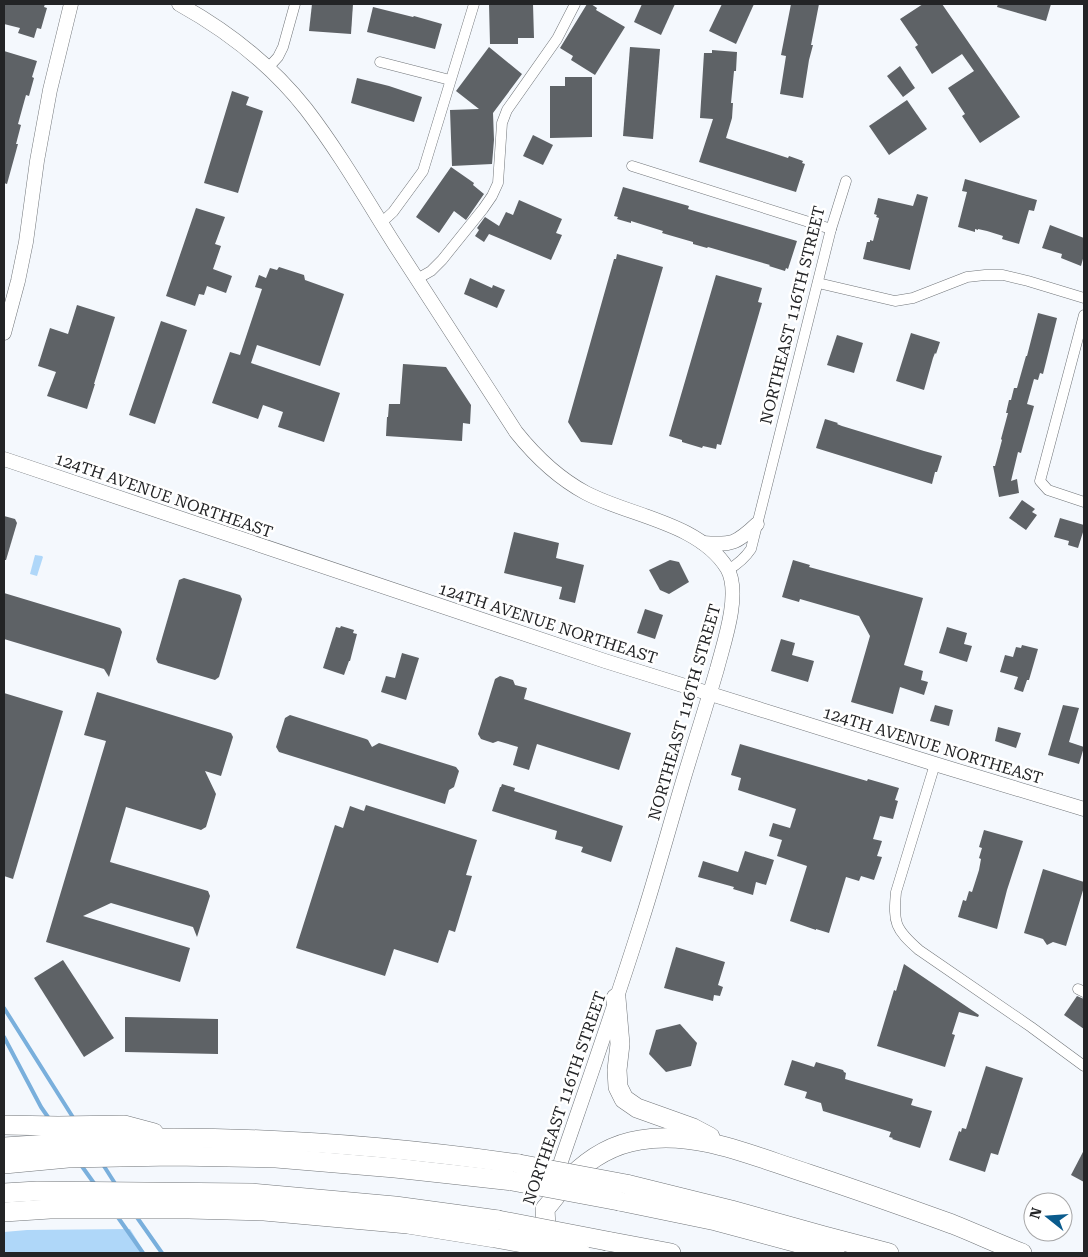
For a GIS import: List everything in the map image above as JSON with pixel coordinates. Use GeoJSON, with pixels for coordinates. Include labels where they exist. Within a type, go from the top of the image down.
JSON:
{"type":"FeatureCollection","features":[{"type":"Feature","properties":{"kind":"highway"},"geometry":{"type":"LineString","coordinates":[[616,998],[620,1044],[617,1070],[618,1087],[624,1099],[637,1108],[693,1128],[734,1149]]}},
{"type":"Feature","properties":{"kind":"highway"},"geometry":{"type":"LineString","coordinates":[[5,1125],[58,1126],[175,1138],[274,1140],[449,1154],[516,1173],[623,1193],[731,1210],[888,1253]]}},
{"type":"Feature","properties":{"kind":"highway"},"geometry":{"type":"LineString","coordinates":[[12,1146],[127,1132]]}},
{"type":"Feature","properties":{"kind":"highway"},"geometry":{"type":"LineString","coordinates":[[548,1253],[545,1209],[571,1177],[590,1161],[606,1151],[640,1140],[666,1138],[706,1142],[734,1149],[862,1192],[1022,1253]]}},
{"type":"Feature","properties":{"kind":"highway"},"geometry":{"type":"LineString","coordinates":[[4,1164],[68,1158],[173,1156],[276,1158],[395,1168],[516,1173]]}},
{"type":"Feature","properties":{"kind":"highway"},"geometry":{"type":"LineString","coordinates":[[4,1192],[252,1193],[395,1206],[497,1229],[581,1253]]}},
{"type":"Feature","properties":{"kind":"highway"},"geometry":{"type":"LineString","coordinates":[[623,1193],[716,1221],[835,1253]]}},
{"type":"Feature","properties":{"kind":"highway"},"geometry":{"type":"LineString","coordinates":[[4,1212],[50,1209],[264,1211],[408,1224],[497,1229],[607,1241],[671,1253]]}},
{"type":"Feature","properties":{"kind":"street"},"geometry":{"type":"LineString","coordinates":[[4,332],[26,242],[37,161],[50,90],[71,4]]}},
{"type":"Feature","properties":{"kind":"street"},"geometry":{"type":"LineString","coordinates":[[179,4],[242,46],[268,68],[305,108],[516,432],[537,457],[554,473],[586,493],[602,501],[668,525],[703,543],[728,570]]}},
{"type":"Feature","properties":{"kind":"street"},"geometry":{"type":"LineString","coordinates":[[268,68],[283,48],[295,4]]}},
{"type":"Feature","properties":{"kind":"street"},"geometry":{"type":"LineString","coordinates":[[381,223],[393,212],[423,171],[474,4]]}},
{"type":"Feature","properties":{"kind":"street"},"geometry":{"type":"LineString","coordinates":[[417,279],[431,271],[442,260],[492,196],[498,183],[502,123],[507,110],[557,39],[575,4]]}},
{"type":"Feature","properties":{"kind":"street"},"geometry":{"type":"LineString","coordinates":[[380,62],[450,80]]}},
{"type":"Feature","properties":{"kind":"street"},"geometry":{"type":"LineString","coordinates":[[632,166],[831,229]]}},
{"type":"Feature","properties":{"kind":"street","name":"NORTHEAST 116TH STREET"},"geometry":{"type":"LineString","coordinates":[[530,1253],[642,923],[710,694],[731,614],[732,585],[728,570],[738,564],[751,549],[831,229],[846,181]]}},
{"type":"Feature","properties":{"kind":"street"},"geometry":{"type":"LineString","coordinates":[[818,282],[895,301],[913,298],[967,277],[1003,275],[1084,298]]}},
{"type":"Feature","properties":{"kind":"street"},"geometry":{"type":"LineString","coordinates":[[1084,315],[1040,481],[1048,490],[1084,502]]}},
{"type":"Feature","properties":{"kind":"street","name":"124TH AVENUE NORTHEAST"},"geometry":{"type":"LineString","coordinates":[[4,459],[575,652],[1084,809]]}},
{"type":"Feature","properties":{"kind":"street"},"geometry":{"type":"LineString","coordinates":[[703,543],[722,545],[736,541],[741,539],[757,524]]}},
{"type":"Feature","properties":{"kind":"street"},"geometry":{"type":"LineString","coordinates":[[935,764],[896,892],[894,913],[897,925],[904,938],[919,950],[1084,1066]]}},
{"type":"Feature","properties":{"kind":"shaded area"},"geometry":{"type":"Polygon","coordinates":[[[35,555],[43,557],[37,576],[30,574],[35,555]]]}},
{"type":"Feature","properties":{"kind":"shaded area"},"geometry":{"type":"Polygon","coordinates":[[[130,1229],[145,1253],[4,1253],[4,1232],[130,1229]]]}},
{"type":"Feature","properties":{"kind":"building"},"geometry":{"type":"Polygon","coordinates":[[[4,4],[45,4],[44,7],[47,8],[41,29],[37,28],[34,38],[18,33],[20,28],[4,24],[4,4]]]}},
{"type":"Feature","properties":{"kind":"building"},"geometry":{"type":"Polygon","coordinates":[[[312,4],[353,4],[351,34],[309,31],[312,4]]]}},
{"type":"Feature","properties":{"kind":"building"},"geometry":{"type":"Polygon","coordinates":[[[489,4],[533,4],[534,38],[518,38],[518,44],[490,44],[489,4]]]}},
{"type":"Feature","properties":{"kind":"building"},"geometry":{"type":"Polygon","coordinates":[[[587,4],[591,4],[597,8],[596,10],[625,27],[595,75],[571,60],[573,56],[560,48],[587,4]]]}},
{"type":"Feature","properties":{"kind":"building"},"geometry":{"type":"Polygon","coordinates":[[[642,4],[675,4],[661,35],[634,22],[642,4]]]}},
{"type":"Feature","properties":{"kind":"building"},"geometry":{"type":"Polygon","coordinates":[[[722,4],[754,4],[736,44],[709,31],[722,4]]]}},
{"type":"Feature","properties":{"kind":"building"},"geometry":{"type":"Polygon","coordinates":[[[791,4],[819,4],[803,98],[780,94],[786,56],[781,55],[791,4]]]}},
{"type":"Feature","properties":{"kind":"building"},"geometry":{"type":"Polygon","coordinates":[[[923,4],[942,4],[1020,117],[980,143],[962,116],[965,114],[948,88],[974,71],[962,54],[932,74],[915,47],[918,45],[900,19],[923,4]]]}},
{"type":"Feature","properties":{"kind":"building"},"geometry":{"type":"Polygon","coordinates":[[[998,4],[1051,4],[1046,21],[997,7],[998,4]]]}},
{"type":"Feature","properties":{"kind":"building"},"geometry":{"type":"Polygon","coordinates":[[[373,7],[442,24],[435,49],[367,32],[373,7]]]}},
{"type":"Feature","properties":{"kind":"building"},"geometry":{"type":"Polygon","coordinates":[[[489,47],[522,74],[493,113],[494,140],[492,164],[452,166],[450,110],[479,109],[456,91],[489,47]]]}},
{"type":"Feature","properties":{"kind":"building"},"geometry":{"type":"Polygon","coordinates":[[[630,47],[660,49],[653,139],[623,136],[630,47]]]}},
{"type":"Feature","properties":{"kind":"building"},"geometry":{"type":"Polygon","coordinates":[[[712,50],[737,52],[731,103],[733,103],[732,118],[726,138],[803,161],[802,163],[805,164],[796,192],[699,162],[713,119],[700,118],[704,53],[712,53],[712,50]]]}},
{"type":"Feature","properties":{"kind":"building"},"geometry":{"type":"Polygon","coordinates":[[[4,51],[37,61],[29,96],[26,95],[18,124],[21,125],[16,144],[18,144],[7,184],[4,183],[4,51]]]}},
{"type":"Feature","properties":{"kind":"building"},"geometry":{"type":"Polygon","coordinates":[[[900,66],[915,88],[903,97],[887,76],[900,66]]]}},
{"type":"Feature","properties":{"kind":"building"},"geometry":{"type":"Polygon","coordinates":[[[565,77],[592,77],[592,137],[550,138],[550,86],[565,86],[565,77]]]}},
{"type":"Feature","properties":{"kind":"building"},"geometry":{"type":"Polygon","coordinates":[[[357,78],[422,97],[414,122],[351,103],[357,78]]]}},
{"type":"Feature","properties":{"kind":"building"},"geometry":{"type":"Polygon","coordinates":[[[232,91],[249,97],[246,105],[263,111],[238,193],[204,183],[232,91]]]}},
{"type":"Feature","properties":{"kind":"building"},"geometry":{"type":"Polygon","coordinates":[[[907,100],[927,129],[889,155],[869,126],[907,100]]]}},
{"type":"Feature","properties":{"kind":"building"},"geometry":{"type":"Polygon","coordinates":[[[533,135],[553,145],[543,165],[523,156],[533,135]]]}},
{"type":"Feature","properties":{"kind":"building"},"geometry":{"type":"Polygon","coordinates":[[[451,167],[474,183],[473,185],[484,194],[466,220],[454,211],[439,233],[416,217],[451,167]]]}},
{"type":"Feature","properties":{"kind":"building"},"geometry":{"type":"Polygon","coordinates":[[[965,179],[1037,200],[1034,211],[1029,210],[1019,244],[1002,239],[1003,236],[987,231],[975,229],[975,232],[958,227],[967,192],[962,191],[965,179]]]}},
{"type":"Feature","properties":{"kind":"building"},"geometry":{"type":"Polygon","coordinates":[[[623,187],[689,206],[688,209],[797,241],[788,269],[786,268],[785,271],[770,265],[693,244],[693,242],[631,221],[631,223],[617,219],[618,217],[614,216],[623,187]]]}},
{"type":"Feature","properties":{"kind":"building"},"geometry":{"type":"Polygon","coordinates":[[[917,194],[928,197],[910,270],[863,259],[867,242],[873,241],[879,218],[874,214],[878,198],[913,206],[917,194]]]}},
{"type":"Feature","properties":{"kind":"building"},"geometry":{"type":"Polygon","coordinates":[[[519,200],[562,219],[556,233],[562,235],[551,260],[489,234],[484,242],[475,236],[479,230],[477,228],[485,217],[499,226],[506,212],[513,215],[519,200]]]}},
{"type":"Feature","properties":{"kind":"building"},"geometry":{"type":"Polygon","coordinates":[[[196,208],[225,217],[215,244],[221,246],[213,269],[232,276],[226,293],[207,286],[204,295],[199,294],[195,306],[166,296],[196,208]]]}},
{"type":"Feature","properties":{"kind":"building"},"geometry":{"type":"Polygon","coordinates":[[[1050,225],[1084,238],[1084,255],[1081,266],[1061,258],[1062,254],[1042,248],[1050,225]]]}},
{"type":"Feature","properties":{"kind":"building"},"geometry":{"type":"Polygon","coordinates":[[[617,254],[663,267],[612,445],[581,442],[568,422],[617,254]]]}},
{"type":"Feature","properties":{"kind":"building"},"geometry":{"type":"Polygon","coordinates":[[[279,267],[304,275],[305,280],[344,294],[320,366],[257,345],[251,363],[340,393],[324,442],[278,427],[283,412],[263,405],[258,419],[212,403],[230,352],[240,355],[262,289],[255,287],[259,275],[266,278],[270,268],[277,270],[279,267]]]}},
{"type":"Feature","properties":{"kind":"building"},"geometry":{"type":"Polygon","coordinates":[[[716,275],[762,288],[758,302],[762,303],[721,445],[717,444],[716,449],[703,446],[702,448],[669,436],[716,275]]]}},
{"type":"Feature","properties":{"kind":"building"},"geometry":{"type":"Polygon","coordinates":[[[470,278],[492,288],[493,285],[505,290],[497,308],[464,294],[470,278]]]}},
{"type":"Feature","properties":{"kind":"building"},"geometry":{"type":"Polygon","coordinates":[[[77,305],[115,317],[87,409],[47,396],[56,372],[38,366],[50,328],[68,334],[77,305]]]}},
{"type":"Feature","properties":{"kind":"building"},"geometry":{"type":"Polygon","coordinates":[[[1038,313],[1057,318],[1043,374],[1040,373],[1038,380],[1034,379],[1027,404],[1034,406],[1021,453],[1018,452],[1011,481],[1017,479],[1019,493],[999,497],[993,466],[995,466],[1002,440],[1009,400],[1011,400],[1014,388],[1017,388],[1038,313]]]}},
{"type":"Feature","properties":{"kind":"building"},"geometry":{"type":"Polygon","coordinates":[[[161,321],[187,330],[155,424],[129,415],[161,321]]]}},
{"type":"Feature","properties":{"kind":"building"},"geometry":{"type":"Polygon","coordinates":[[[911,333],[940,342],[933,358],[924,390],[896,381],[911,333]]]}},
{"type":"Feature","properties":{"kind":"building"},"geometry":{"type":"Polygon","coordinates":[[[837,335],[863,343],[854,373],[827,365],[837,335]]]}},
{"type":"Feature","properties":{"kind":"building"},"geometry":{"type":"Polygon","coordinates":[[[403,364],[446,367],[471,405],[470,424],[463,423],[462,441],[386,436],[389,404],[400,404],[403,364]]]}},
{"type":"Feature","properties":{"kind":"building"},"geometry":{"type":"Polygon","coordinates":[[[825,419],[842,426],[942,456],[932,484],[816,448],[825,419]]]}},
{"type":"Feature","properties":{"kind":"building"},"geometry":{"type":"Polygon","coordinates":[[[1022,500],[1035,509],[1032,512],[1037,515],[1026,530],[1009,518],[1022,500]]]}},
{"type":"Feature","properties":{"kind":"building"},"geometry":{"type":"Polygon","coordinates":[[[4,516],[15,519],[17,523],[6,560],[4,560],[4,516]]]}},
{"type":"Feature","properties":{"kind":"building"},"geometry":{"type":"Polygon","coordinates":[[[1060,518],[1084,525],[1078,548],[1068,545],[1069,541],[1054,537],[1060,518]]]}},
{"type":"Feature","properties":{"kind":"building"},"geometry":{"type":"Polygon","coordinates":[[[514,532],[559,543],[556,558],[584,565],[575,603],[559,599],[562,587],[504,573],[514,532]]]}},
{"type":"Feature","properties":{"kind":"building"},"geometry":{"type":"Polygon","coordinates":[[[670,560],[679,562],[689,582],[669,594],[660,590],[649,570],[670,560]]]}},
{"type":"Feature","properties":{"kind":"building"},"geometry":{"type":"Polygon","coordinates":[[[793,560],[810,565],[809,567],[923,598],[904,665],[923,671],[921,680],[928,682],[924,695],[900,687],[893,714],[851,702],[870,636],[859,616],[800,599],[799,602],[782,597],[793,560]]]}},
{"type":"Feature","properties":{"kind":"building"},"geometry":{"type":"Polygon","coordinates":[[[184,578],[240,595],[242,599],[219,677],[215,680],[158,663],[156,659],[179,580],[184,578]]]}},
{"type":"Feature","properties":{"kind":"building"},"geometry":{"type":"Polygon","coordinates":[[[4,593],[120,628],[122,632],[109,677],[104,669],[4,639],[4,593]]]}},
{"type":"Feature","properties":{"kind":"building"},"geometry":{"type":"Polygon","coordinates":[[[645,609],[663,615],[655,639],[637,633],[645,609]]]}},
{"type":"Feature","properties":{"kind":"building"},"geometry":{"type":"Polygon","coordinates":[[[341,626],[354,630],[353,633],[357,634],[344,675],[323,668],[336,627],[340,628],[341,626]]]}},
{"type":"Feature","properties":{"kind":"building"},"geometry":{"type":"Polygon","coordinates":[[[947,627],[967,633],[964,644],[972,646],[967,662],[939,653],[947,627]]]}},
{"type":"Feature","properties":{"kind":"building"},"geometry":{"type":"Polygon","coordinates":[[[781,639],[795,643],[792,655],[814,661],[808,682],[771,671],[781,639]]]}},
{"type":"Feature","properties":{"kind":"building"},"geometry":{"type":"Polygon","coordinates":[[[1022,645],[1038,649],[1029,680],[1027,680],[1023,692],[1014,689],[1018,677],[1000,672],[1005,655],[1013,657],[1016,647],[1021,648],[1022,645]]]}},
{"type":"Feature","properties":{"kind":"building"},"geometry":{"type":"Polygon","coordinates":[[[402,653],[419,658],[406,700],[381,692],[386,676],[395,678],[402,653]]]}},
{"type":"Feature","properties":{"kind":"building"},"geometry":{"type":"Polygon","coordinates":[[[500,676],[513,680],[515,685],[527,688],[524,699],[631,733],[619,770],[537,744],[529,770],[513,765],[518,747],[498,741],[493,743],[481,739],[478,734],[495,679],[500,676]]]}},
{"type":"Feature","properties":{"kind":"building"},"geometry":{"type":"Polygon","coordinates":[[[97,692],[231,733],[233,737],[221,776],[205,771],[216,794],[206,827],[201,830],[126,807],[110,862],[208,891],[210,896],[197,937],[193,927],[111,903],[83,916],[190,948],[180,982],[46,942],[106,741],[84,735],[97,692]]]}},
{"type":"Feature","properties":{"kind":"building"},"geometry":{"type":"Polygon","coordinates":[[[4,693],[63,711],[13,879],[4,876],[4,693]]]}},
{"type":"Feature","properties":{"kind":"building"},"geometry":{"type":"Polygon","coordinates":[[[935,705],[953,710],[949,726],[930,721],[935,705]]]}},
{"type":"Feature","properties":{"kind":"building"},"geometry":{"type":"Polygon","coordinates":[[[1063,705],[1079,708],[1069,742],[1084,747],[1079,764],[1048,755],[1063,705]]]}},
{"type":"Feature","properties":{"kind":"building"},"geometry":{"type":"Polygon","coordinates":[[[290,715],[366,739],[372,747],[379,743],[456,767],[459,771],[454,787],[449,790],[445,804],[279,752],[276,747],[285,718],[290,715]]]}},
{"type":"Feature","properties":{"kind":"building"},"geometry":{"type":"Polygon","coordinates":[[[998,727],[1021,733],[1016,748],[995,741],[998,727]]]}},
{"type":"Feature","properties":{"kind":"building"},"geometry":{"type":"Polygon","coordinates":[[[740,744],[867,781],[868,779],[899,788],[895,800],[898,801],[893,819],[880,816],[873,839],[882,841],[877,856],[882,857],[874,880],[861,876],[859,881],[846,877],[829,933],[790,921],[807,866],[777,856],[782,840],[769,836],[773,823],[790,828],[796,809],[738,790],[741,778],[731,775],[740,744]]]}},
{"type":"Feature","properties":{"kind":"building"},"geometry":{"type":"Polygon","coordinates":[[[502,784],[515,788],[514,791],[623,826],[611,862],[581,852],[583,847],[555,839],[557,831],[492,811],[502,784]]]}},
{"type":"Feature","properties":{"kind":"building"},"geometry":{"type":"Polygon","coordinates":[[[366,805],[477,840],[466,875],[472,876],[455,932],[449,930],[438,963],[394,949],[385,976],[296,948],[335,825],[343,828],[350,806],[364,811],[366,805]]]}},
{"type":"Feature","properties":{"kind":"building"},"geometry":{"type":"Polygon","coordinates":[[[984,830],[1023,841],[997,929],[958,917],[963,900],[966,901],[969,891],[972,892],[979,870],[981,859],[979,858],[982,848],[979,847],[984,830]]]}},
{"type":"Feature","properties":{"kind":"building"},"geometry":{"type":"Polygon","coordinates":[[[745,851],[774,860],[766,885],[756,882],[753,895],[733,889],[734,887],[698,877],[703,861],[738,872],[745,851]]]}},
{"type":"Feature","properties":{"kind":"building"},"geometry":{"type":"Polygon","coordinates":[[[1043,869],[1084,882],[1066,946],[1053,942],[1047,945],[1043,939],[1024,933],[1043,869]]]}},
{"type":"Feature","properties":{"kind":"building"},"geometry":{"type":"Polygon","coordinates":[[[676,947],[725,962],[718,985],[723,987],[720,996],[714,995],[713,1001],[664,988],[676,947]]]}},
{"type":"Feature","properties":{"kind":"building"},"geometry":{"type":"Polygon","coordinates":[[[63,960],[114,1038],[84,1057],[34,978],[63,960]]]}},
{"type":"Feature","properties":{"kind":"building"},"geometry":{"type":"Polygon","coordinates":[[[904,964],[979,1015],[978,1017],[959,1012],[952,1034],[955,1035],[945,1067],[877,1046],[904,964]]]}},
{"type":"Feature","properties":{"kind":"building"},"geometry":{"type":"Polygon","coordinates":[[[1077,996],[1084,999],[1084,1029],[1064,1015],[1077,996]]]}},
{"type":"Feature","properties":{"kind":"building"},"geometry":{"type":"Polygon","coordinates":[[[125,1017],[218,1019],[218,1054],[125,1052],[125,1017]]]}},
{"type":"Feature","properties":{"kind":"building"},"geometry":{"type":"Polygon","coordinates":[[[680,1024],[697,1043],[691,1066],[666,1072],[649,1054],[656,1030],[680,1024]]]}},
{"type":"Feature","properties":{"kind":"building"},"geometry":{"type":"Polygon","coordinates":[[[792,1060],[814,1067],[816,1062],[843,1070],[846,1073],[845,1079],[913,1099],[911,1105],[932,1111],[920,1148],[892,1139],[889,1137],[891,1132],[823,1111],[821,1103],[805,1098],[807,1092],[784,1085],[792,1060]]]}},
{"type":"Feature","properties":{"kind":"building"},"geometry":{"type":"Polygon","coordinates":[[[986,1066],[1023,1078],[998,1155],[991,1153],[985,1172],[949,1160],[959,1131],[961,1132],[962,1128],[966,1129],[986,1066]]]}},
{"type":"Feature","properties":{"kind":"building"},"geometry":{"type":"Polygon","coordinates":[[[1084,1150],[1084,1182],[1071,1175],[1084,1150]]]}},
{"type":"Feature","properties":{"kind":"waterway"},"geometry":{"type":"LineString","coordinates":[[4,1008],[74,1119]]}},
{"type":"Feature","properties":{"kind":"waterway"},"geometry":{"type":"LineString","coordinates":[[4,1037],[41,1107],[50,1120]]}},
{"type":"Feature","properties":{"kind":"waterway"},"geometry":{"type":"LineString","coordinates":[[102,1163],[116,1185]]}},
{"type":"Feature","properties":{"kind":"waterway"},"geometry":{"type":"LineString","coordinates":[[81,1165],[96,1186]]}},
{"type":"Feature","properties":{"kind":"waterway"},"geometry":{"type":"LineString","coordinates":[[117,1216],[143,1253]]}},
{"type":"Feature","properties":{"kind":"waterway"},"geometry":{"type":"LineString","coordinates":[[136,1216],[162,1253]]}}]}
